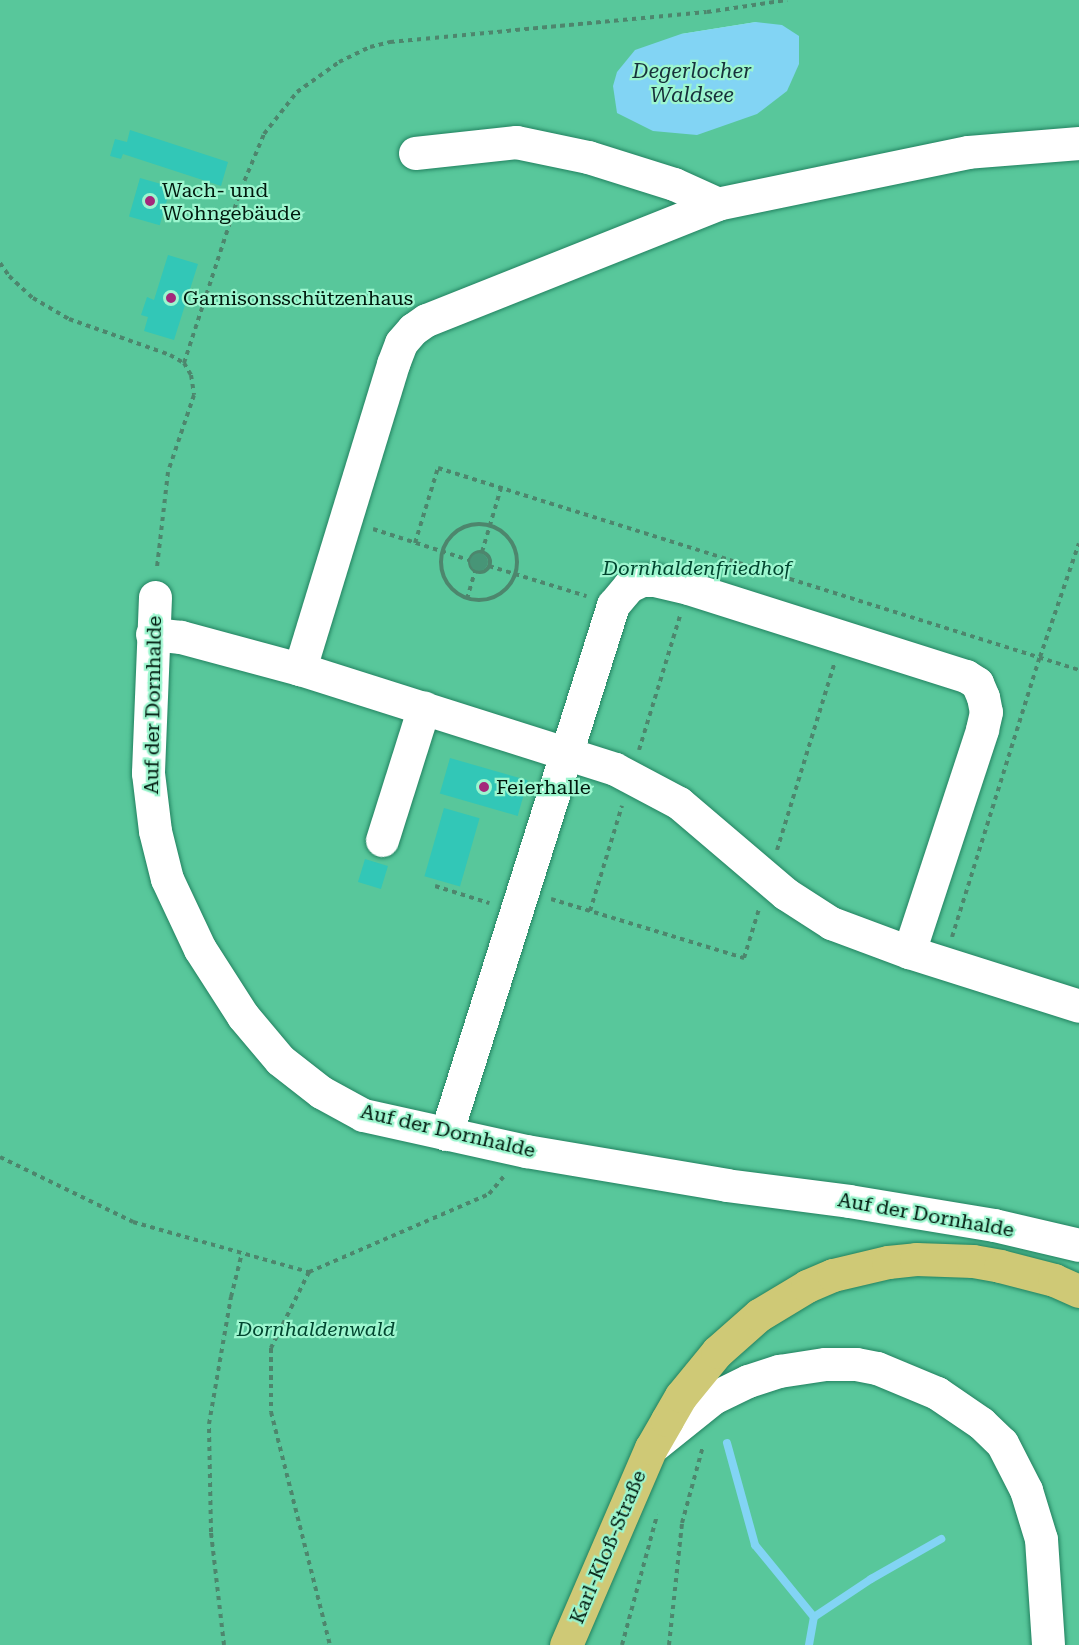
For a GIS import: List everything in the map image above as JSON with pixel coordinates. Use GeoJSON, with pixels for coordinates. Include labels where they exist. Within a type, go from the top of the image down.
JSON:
{"type":"FeatureCollection","features":[{"type":"Feature","properties":{"kind":"main road","name":"Karl-Kloß-Straße"},"geometry":{"type":"LineString","coordinates":[[566,1645],[651,1448],[681,1396],[698,1373],[736,1333],[784,1299],[833,1275],[888,1262],[944,1259],[1000,1266],[1054,1280],[1079,1291]]}},
{"type":"Feature","properties":{"kind":"street"},"geometry":{"type":"LineString","coordinates":[[416,153],[516,142],[588,157],[674,184],[718,204]]}},
{"type":"Feature","properties":{"kind":"street"},"geometry":{"type":"LineString","coordinates":[[300,669],[393,364],[401,344],[412,329],[426,320],[718,204],[968,152],[1079,143]]}},
{"type":"Feature","properties":{"kind":"street"},"geometry":{"type":"LineString","coordinates":[[446,1134],[613,605],[629,586],[642,580],[654,580],[688,588],[966,676],[977,683],[986,712],[982,730],[909,952]]}},
{"type":"Feature","properties":{"kind":"street","name":"Auf der Dornhalde"},"geometry":{"type":"LineString","coordinates":[[155,597],[148,773],[155,831],[167,879],[200,949],[243,1016],[280,1060],[321,1092],[363,1115],[526,1151],[715,1183],[983,1223],[1079,1245]]}},
{"type":"Feature","properties":{"kind":"street"},"geometry":{"type":"LineString","coordinates":[[152,634],[181,637],[300,669],[566,752],[631,777],[679,803],[786,894],[831,923],[909,952],[1079,1006]]}},
{"type":"Feature","properties":{"kind":"street"},"geometry":{"type":"LineString","coordinates":[[382,840],[424,707]]}},
{"type":"Feature","properties":{"kind":"street"},"geometry":{"type":"LineString","coordinates":[[651,1448],[717,1396],[748,1381],[779,1371],[825,1364],[856,1364],[878,1368],[908,1379],[963,1408],[1002,1443],[1026,1490],[1041,1539],[1048,1645]]}},
{"type":"Feature","properties":{"kind":"path"},"geometry":{"type":"LineString","coordinates":[[0,263],[9,276],[33,298],[69,319],[112,337],[170,354],[184,363],[241,189],[264,134],[297,92],[339,62],[370,47],[408,39],[707,12],[787,0]]}},
{"type":"Feature","properties":{"kind":"path","name":"Auf der Dornhalde"},"geometry":{"type":"LineString","coordinates":[[155,597],[168,472],[194,395],[191,375],[184,363]]}},
{"type":"Feature","properties":{"kind":"path"},"geometry":{"type":"LineString","coordinates":[[415,543],[438,468],[1079,670]]}},
{"type":"Feature","properties":{"kind":"path"},"geometry":{"type":"LineString","coordinates":[[482,552],[501,488]]}},
{"type":"Feature","properties":{"kind":"path"},"geometry":{"type":"LineString","coordinates":[[344,520],[469,560]]}},
{"type":"Feature","properties":{"kind":"path"},"geometry":{"type":"LineString","coordinates":[[470,525],[490,525],[510,539],[518,562],[515,574],[506,589],[491,599],[467,599],[450,588],[445,580],[441,561],[442,551],[446,542],[461,528],[470,525]]}},
{"type":"Feature","properties":{"kind":"path"},"geometry":{"type":"LineString","coordinates":[[944,963],[1040,657],[1079,543]]}},
{"type":"Feature","properties":{"kind":"path"},"geometry":{"type":"LineString","coordinates":[[590,911],[700,550]]}},
{"type":"Feature","properties":{"kind":"path"},"geometry":{"type":"LineString","coordinates":[[482,552],[489,557],[489,566],[486,570],[475,571],[470,566],[469,560],[474,553],[482,552]]}},
{"type":"Feature","properties":{"kind":"path"},"geometry":{"type":"LineString","coordinates":[[489,566],[613,605]]}},
{"type":"Feature","properties":{"kind":"path"},"geometry":{"type":"LineString","coordinates":[[467,599],[475,571]]}},
{"type":"Feature","properties":{"kind":"path"},"geometry":{"type":"LineString","coordinates":[[435,886],[516,911]]}},
{"type":"Feature","properties":{"kind":"path"},"geometry":{"type":"LineString","coordinates":[[0,1157],[134,1222],[309,1272],[489,1194],[526,1151]]}},
{"type":"Feature","properties":{"kind":"path"},"geometry":{"type":"LineString","coordinates":[[224,1645],[211,1532],[209,1424],[231,1297],[242,1253]]}},
{"type":"Feature","properties":{"kind":"path"},"geometry":{"type":"LineString","coordinates":[[309,1272],[272,1348],[271,1412],[330,1645]]}},
{"type":"Feature","properties":{"kind":"path"},"geometry":{"type":"LineString","coordinates":[[669,1645],[682,1523],[717,1396]]}},
{"type":"Feature","properties":{"kind":"path"},"geometry":{"type":"LineString","coordinates":[[622,1645],[657,1513]]}},
{"type":"Feature","properties":{"kind":"green space"},"geometry":{"type":"Polygon","coordinates":[[[0,0],[1079,0],[1079,1645],[0,1645],[0,0]],[[756,22],[681,34],[787,91],[756,22]]]}},
{"type":"Feature","properties":{"kind":"water","name":"Degerlocher Waldsee"},"geometry":{"type":"Polygon","coordinates":[[[756,22],[782,25],[799,36],[799,64],[787,91],[757,114],[697,135],[653,131],[617,113],[613,86],[617,72],[635,50],[681,34],[756,22]]]}},
{"type":"Feature","properties":{"kind":"building"},"geometry":{"type":"Polygon","coordinates":[[[130,130],[228,162],[221,186],[123,154],[121,159],[110,156],[115,139],[127,142],[130,130]]]}},
{"type":"Feature","properties":{"kind":"building","name":"Wach- und Wohngebäude"},"geometry":{"type":"Polygon","coordinates":[[[140,178],[171,187],[160,225],[129,216],[140,178]]]}},
{"type":"Feature","properties":{"kind":"building","name":"Garnisonsschützenhaus"},"geometry":{"type":"Polygon","coordinates":[[[168,255],[198,264],[174,340],[144,331],[148,317],[141,315],[147,297],[154,300],[168,255]]]}},
{"type":"Feature","properties":{"kind":"building","name":"Feierhalle"},"geometry":{"type":"Polygon","coordinates":[[[450,758],[528,780],[518,816],[440,794],[450,758]]]}},
{"type":"Feature","properties":{"kind":"building"},"geometry":{"type":"Polygon","coordinates":[[[444,808],[480,818],[460,886],[424,876],[444,808]]]}},
{"type":"Feature","properties":{"kind":"building"},"geometry":{"type":"Polygon","coordinates":[[[365,859],[388,866],[381,889],[358,882],[365,859]]]}},
{"type":"Feature","properties":{"kind":"waterway"},"geometry":{"type":"LineString","coordinates":[[727,1443],[755,1545],[814,1617]]}},
{"type":"Feature","properties":{"kind":"waterway"},"geometry":{"type":"LineString","coordinates":[[809,1645],[814,1617],[871,1579],[941,1539]]}},
{"type":"Feature","properties":{"kind":"place","name":"Wach- und Wohngebäude"},"geometry":{"type":"Point","coordinates":[150,201]}},
{"type":"Feature","properties":{"kind":"place","name":"Garnisonsschützenhaus"},"geometry":{"type":"Point","coordinates":[171,298]}},
{"type":"Feature","properties":{"kind":"place","name":"Feierhalle"},"geometry":{"type":"Point","coordinates":[484,787]}},
{"type":"Feature","properties":{"kind":"park label","name":"Dornhaldenfriedhof"},"geometry":{"type":"Point","coordinates":[697,568]}},
{"type":"Feature","properties":{"kind":"park label","name":"Dornhaldenwald"},"geometry":{"type":"Point","coordinates":[316,1329]}}]}
